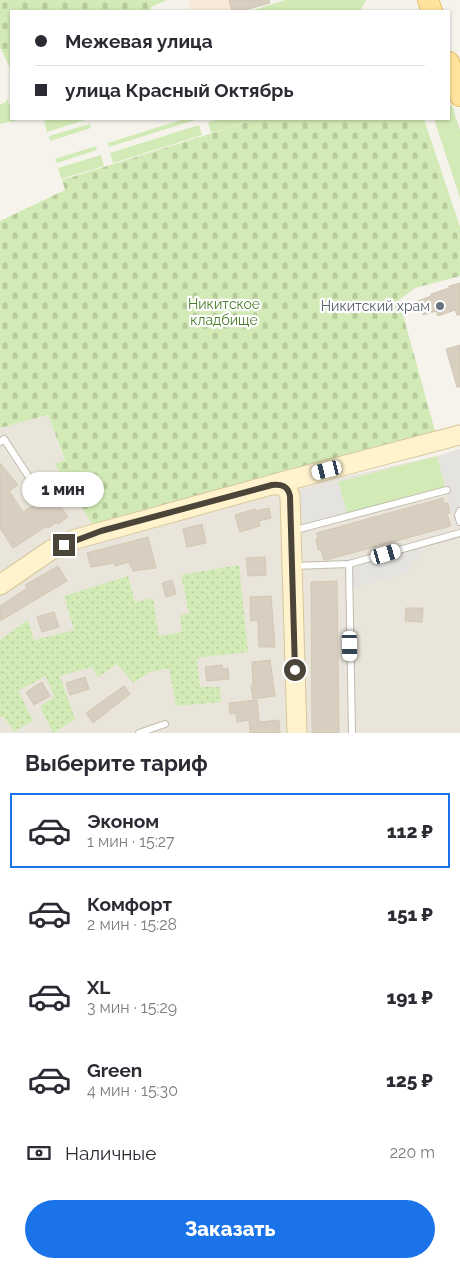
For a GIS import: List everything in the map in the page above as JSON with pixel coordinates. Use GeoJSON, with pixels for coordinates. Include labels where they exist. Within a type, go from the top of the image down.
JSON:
{"type":"FeatureCollection","features":[{"type":"Feature","properties":{"kind":"main road"},"geometry":{"type":"LineString","coordinates":[[450,65],[460,96]]}},
{"type":"Feature","properties":{"kind":"main road"},"geometry":{"type":"LineString","coordinates":[[0,585],[52,550],[76,539],[460,435]]}},
{"type":"Feature","properties":{"kind":"main road"},"geometry":{"type":"LineString","coordinates":[[272,485],[283,485],[288,490],[290,496],[297,733]]}},
{"type":"Feature","properties":{"kind":"lane"},"geometry":{"type":"LineString","coordinates":[[0,442],[4,439],[38,490]]}},
{"type":"Feature","properties":{"kind":"lane"},"geometry":{"type":"LineString","coordinates":[[291,531],[447,490]]}},
{"type":"Feature","properties":{"kind":"lane"},"geometry":{"type":"LineString","coordinates":[[460,511],[458,515],[460,522]]}},
{"type":"Feature","properties":{"kind":"lane"},"geometry":{"type":"LineString","coordinates":[[292,566],[348,564],[460,533]]}},
{"type":"Feature","properties":{"kind":"lane"},"geometry":{"type":"LineString","coordinates":[[348,564],[352,733]]}},
{"type":"Feature","properties":{"kind":"lane"},"geometry":{"type":"LineString","coordinates":[[139,733],[165,724]]}},
{"type":"Feature","properties":{"kind":"shaded area"},"geometry":{"type":"Polygon","coordinates":[[[188,0],[269,0],[269,2],[244,10],[191,10],[188,0]]]}},
{"type":"Feature","properties":{"kind":"shaded area"},"geometry":{"type":"Polygon","coordinates":[[[48,415],[65,461],[56,464],[95,529],[0,578],[0,428],[48,415]]]}},
{"type":"Feature","properties":{"kind":"shaded area"},"geometry":{"type":"Polygon","coordinates":[[[460,449],[460,523],[455,524],[437,456],[460,449]]]}},
{"type":"Feature","properties":{"kind":"shaded area"},"geometry":{"type":"Polygon","coordinates":[[[437,456],[460,523],[460,733],[0,733],[0,594],[56,555],[104,538],[277,492],[437,456]]]}},
{"type":"Feature","properties":{"kind":"shaded area"},"geometry":{"type":"Polygon","coordinates":[[[338,482],[348,516],[291,531],[289,493],[338,482]]]}},
{"type":"Feature","properties":{"kind":"shaded area"},"geometry":{"type":"Polygon","coordinates":[[[420,545],[423,552],[405,574],[351,589],[350,565],[420,545]]]}},
{"type":"Feature","properties":{"kind":"green space"},"geometry":{"type":"Polygon","coordinates":[[[0,0],[167,0],[151,7],[150,10],[10,10],[10,68],[0,47],[0,0]]]}},
{"type":"Feature","properties":{"kind":"green space"},"geometry":{"type":"Polygon","coordinates":[[[285,0],[366,0],[361,10],[254,10],[285,0]]]}},
{"type":"Feature","properties":{"kind":"green space"},"geometry":{"type":"Polygon","coordinates":[[[7,99],[10,106],[10,120],[18,120],[0,124],[0,104],[5,103],[7,99]]]}},
{"type":"Feature","properties":{"kind":"green space"},"geometry":{"type":"Polygon","coordinates":[[[452,105],[460,130],[460,198],[434,120],[450,120],[450,106],[452,105]]]}},
{"type":"Feature","properties":{"kind":"green space"},"geometry":{"type":"Polygon","coordinates":[[[47,120],[85,120],[47,132],[44,121],[47,120]]]}},
{"type":"Feature","properties":{"kind":"green space"},"geometry":{"type":"Polygon","coordinates":[[[181,120],[195,120],[109,147],[108,143],[181,120]]]}},
{"type":"Feature","properties":{"kind":"green space"},"geometry":{"type":"Polygon","coordinates":[[[216,120],[255,120],[211,133],[208,122],[216,120]]]}},
{"type":"Feature","properties":{"kind":"green space","name":"Никитское кладбище"},"geometry":{"type":"Polygon","coordinates":[[[255,120],[419,120],[460,241],[460,276],[415,288],[399,300],[436,435],[95,529],[55,464],[65,460],[48,415],[0,428],[0,221],[65,190],[62,180],[255,120]]]}},
{"type":"Feature","properties":{"kind":"green space"},"geometry":{"type":"Polygon","coordinates":[[[419,120],[424,120],[460,227],[460,241],[419,120]]]}},
{"type":"Feature","properties":{"kind":"green space"},"geometry":{"type":"Polygon","coordinates":[[[90,124],[91,128],[50,141],[49,136],[90,124]]]}},
{"type":"Feature","properties":{"kind":"green space"},"geometry":{"type":"Polygon","coordinates":[[[199,125],[202,135],[113,163],[110,153],[199,125]]]}},
{"type":"Feature","properties":{"kind":"green space"},"geometry":{"type":"Polygon","coordinates":[[[96,146],[97,150],[57,163],[55,159],[96,146]]]}},
{"type":"Feature","properties":{"kind":"green space"},"geometry":{"type":"Polygon","coordinates":[[[101,155],[104,166],[61,179],[58,168],[101,155]]]}},
{"type":"Feature","properties":{"kind":"green space"},"geometry":{"type":"Polygon","coordinates":[[[437,456],[447,490],[348,516],[338,482],[437,456]]]}},
{"type":"Feature","properties":{"kind":"green space"},"geometry":{"type":"Polygon","coordinates":[[[239,565],[248,652],[197,658],[200,687],[220,687],[221,702],[176,706],[169,668],[150,672],[133,683],[117,664],[98,677],[92,667],[60,676],[75,719],[53,733],[40,706],[55,697],[45,676],[18,691],[33,720],[14,732],[3,716],[0,718],[0,640],[28,620],[34,640],[74,630],[64,596],[128,576],[135,602],[153,598],[159,636],[182,632],[180,615],[189,614],[181,575],[239,565]]]}},
{"type":"Feature","properties":{"kind":"building"},"geometry":{"type":"Polygon","coordinates":[[[229,0],[269,0],[270,3],[245,10],[232,10],[229,0]]]}},
{"type":"Feature","properties":{"kind":"building","name":"Никитский храм"},"geometry":{"type":"Polygon","coordinates":[[[460,283],[460,315],[457,315],[455,310],[438,316],[436,311],[423,315],[418,301],[449,288],[449,286],[460,283]]]}},
{"type":"Feature","properties":{"kind":"building"},"geometry":{"type":"Polygon","coordinates":[[[460,345],[460,387],[457,387],[446,349],[460,345]]]}},
{"type":"Feature","properties":{"kind":"building"},"geometry":{"type":"Polygon","coordinates":[[[0,463],[18,485],[9,491],[23,512],[52,493],[68,517],[58,524],[57,522],[48,528],[47,526],[13,548],[0,528],[0,463]]]}},
{"type":"Feature","properties":{"kind":"building"},"geometry":{"type":"Polygon","coordinates":[[[443,498],[444,504],[448,503],[450,513],[447,514],[451,526],[326,560],[324,560],[321,549],[318,550],[317,533],[443,498]]]}},
{"type":"Feature","properties":{"kind":"building"},"geometry":{"type":"Polygon","coordinates":[[[269,508],[271,518],[259,521],[260,526],[240,532],[235,515],[255,509],[256,511],[269,508]]]}},
{"type":"Feature","properties":{"kind":"building"},"geometry":{"type":"Polygon","coordinates":[[[202,524],[206,543],[187,547],[183,529],[202,524]]]}},
{"type":"Feature","properties":{"kind":"building"},"geometry":{"type":"Polygon","coordinates":[[[148,537],[156,568],[133,571],[129,562],[115,566],[114,563],[91,567],[87,553],[148,537]]]}},
{"type":"Feature","properties":{"kind":"building"},"geometry":{"type":"Polygon","coordinates":[[[265,557],[266,575],[248,576],[246,558],[265,557]]]}},
{"type":"Feature","properties":{"kind":"building"},"geometry":{"type":"Polygon","coordinates":[[[58,566],[67,581],[0,621],[0,606],[27,588],[25,585],[58,566]]]}},
{"type":"Feature","properties":{"kind":"building"},"geometry":{"type":"Polygon","coordinates":[[[172,580],[176,594],[166,597],[162,583],[172,580]]]}},
{"type":"Feature","properties":{"kind":"building"},"geometry":{"type":"Polygon","coordinates":[[[337,581],[339,733],[312,733],[311,582],[337,581]]]}},
{"type":"Feature","properties":{"kind":"building"},"geometry":{"type":"Polygon","coordinates":[[[271,596],[275,647],[259,647],[258,620],[251,621],[250,597],[271,596]]]}},
{"type":"Feature","properties":{"kind":"building"},"geometry":{"type":"Polygon","coordinates":[[[406,608],[423,608],[422,622],[405,621],[406,608]]]}},
{"type":"Feature","properties":{"kind":"building"},"geometry":{"type":"Polygon","coordinates":[[[54,612],[59,627],[42,632],[37,617],[54,612]]]}},
{"type":"Feature","properties":{"kind":"building"},"geometry":{"type":"Polygon","coordinates":[[[270,660],[275,696],[253,699],[251,686],[253,685],[252,662],[270,660]]]}},
{"type":"Feature","properties":{"kind":"building"},"geometry":{"type":"Polygon","coordinates":[[[222,665],[223,669],[228,668],[229,679],[207,681],[205,667],[222,665]]]}},
{"type":"Feature","properties":{"kind":"building"},"geometry":{"type":"Polygon","coordinates":[[[85,677],[89,689],[70,695],[66,683],[85,677]]]}},
{"type":"Feature","properties":{"kind":"building"},"geometry":{"type":"Polygon","coordinates":[[[42,682],[50,696],[34,705],[26,692],[42,682]]]}},
{"type":"Feature","properties":{"kind":"building"},"geometry":{"type":"Polygon","coordinates":[[[124,686],[130,694],[93,723],[86,713],[124,686]]]}},
{"type":"Feature","properties":{"kind":"building"},"geometry":{"type":"Polygon","coordinates":[[[257,700],[259,722],[279,720],[280,733],[250,733],[249,720],[237,722],[236,713],[230,714],[229,703],[257,700]]]}},
{"type":"Feature","properties":{"kind":"place","name":"Никитский храм"},"geometry":{"type":"Point","coordinates":[440,306]}},
{"type":"Feature","properties":{"kind":"route"},"geometry":{"type":"LineString","coordinates":[[64,545],[88,535],[139,521],[272,485],[283,485],[288,490],[290,496],[295,670]]}}]}
